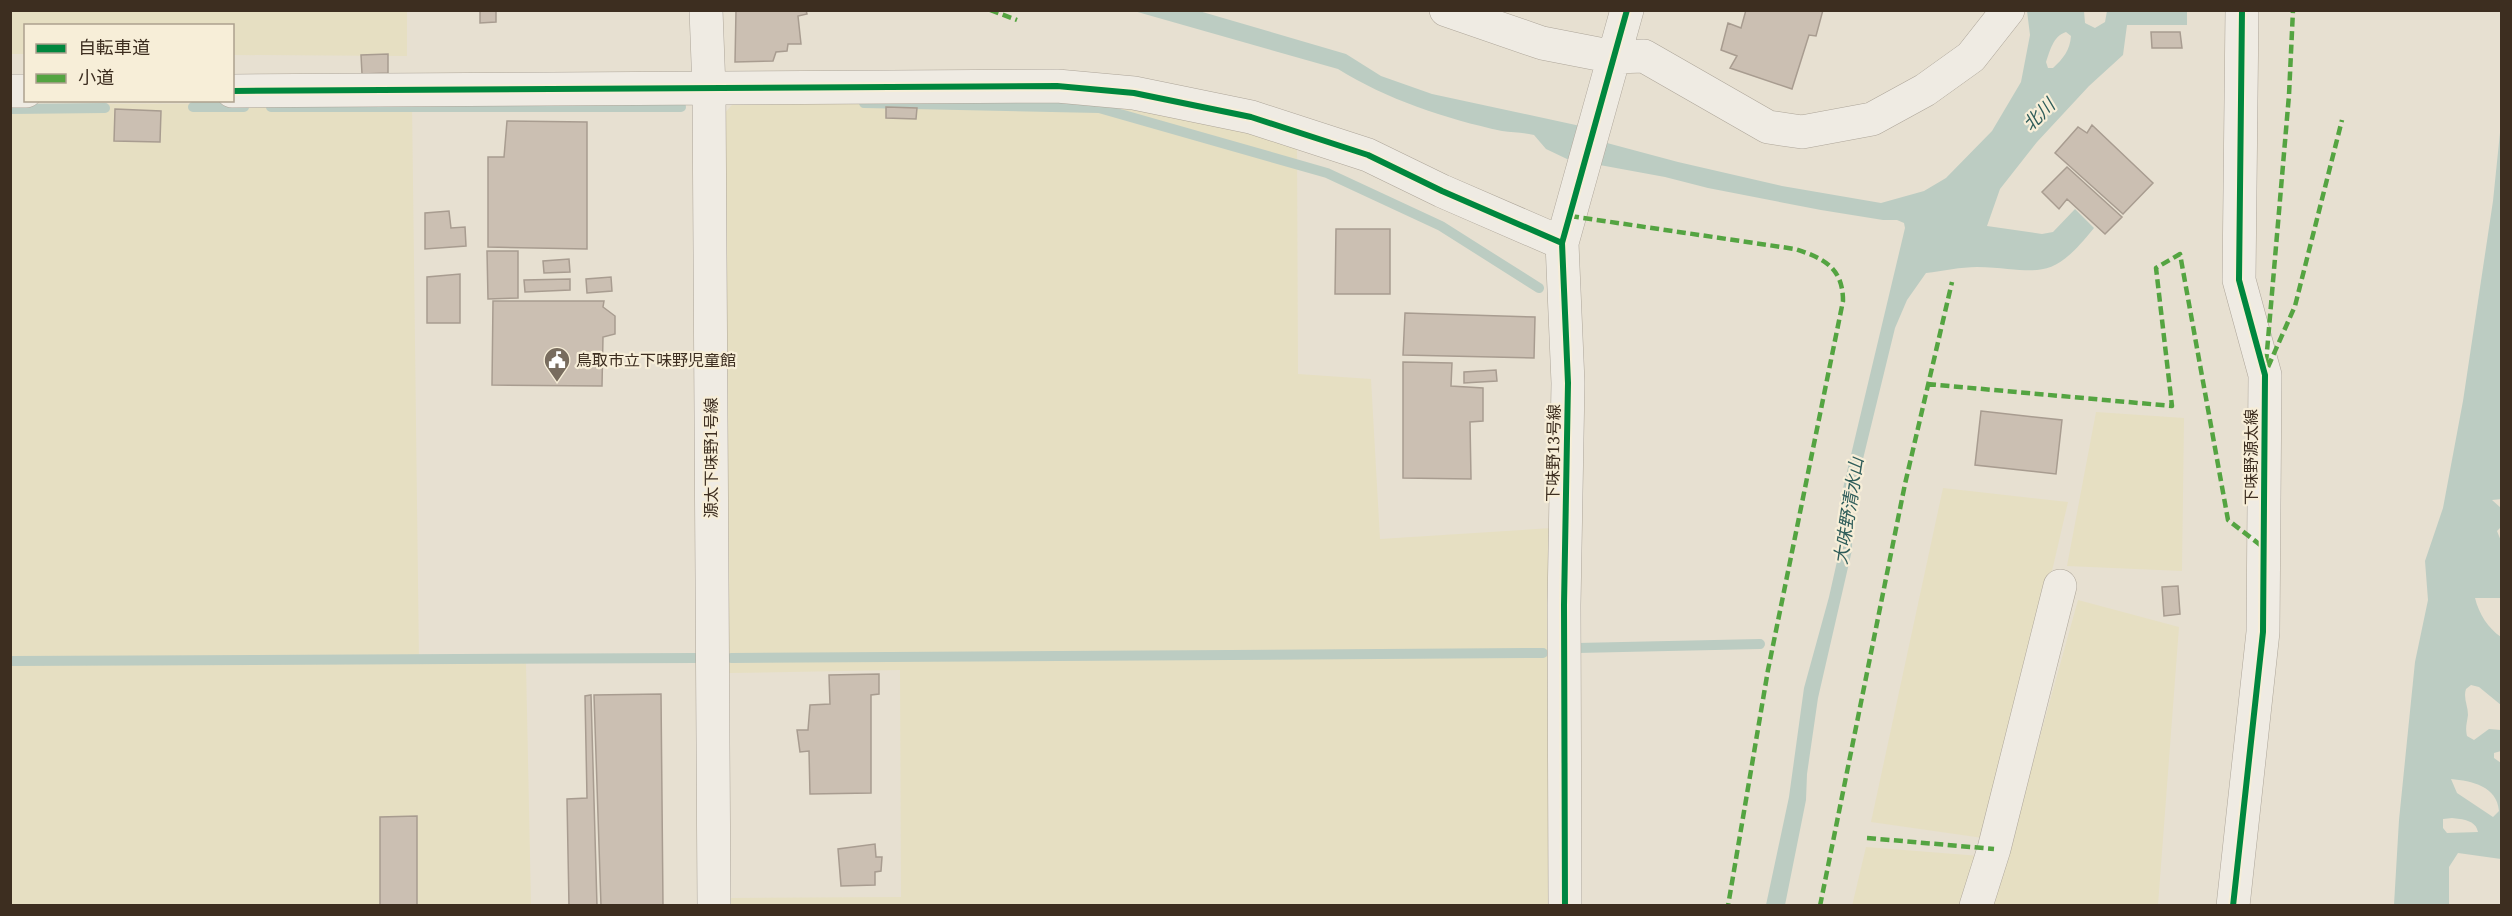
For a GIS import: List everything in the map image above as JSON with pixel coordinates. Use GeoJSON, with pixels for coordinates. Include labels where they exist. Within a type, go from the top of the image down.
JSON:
{"type":"FeatureCollection","features":[{"type":"Feature","properties":{"kind":"street","name":"源太下味野1号線"},"geometry":{"type":"LineString","coordinates":[[705,10],[709,89],[714,906]]}},
{"type":"Feature","properties":{"kind":"street"},"geometry":{"type":"LineString","coordinates":[[1446,10],[1542,43],[1614,57],[1644,56],[1768,127],[1802,132],[1872,119],[1925,90],[1971,57],[2008,10]]}},
{"type":"Feature","properties":{"kind":"street","name":"下味野13号線"},"geometry":{"type":"LineString","coordinates":[[1565,906],[1564,605],[1568,383],[1562,243],[1627,10]]}},
{"type":"Feature","properties":{"kind":"street","name":"下味野源太線"},"geometry":{"type":"LineString","coordinates":[[2233,906],[2264,632],[2265,375],[2239,280],[2242,10]]}},
{"type":"Feature","properties":{"kind":"street"},"geometry":{"type":"LineString","coordinates":[[234,90],[1057,86],[1134,93],[1251,117],[1368,155],[1442,191],[1562,243]]}},
{"type":"Feature","properties":{"kind":"street"},"geometry":{"type":"LineString","coordinates":[[1976,906],[1994,849],[2060,586]]}},
{"type":"Feature","properties":{"kind":"shaded area"},"geometry":{"type":"Polygon","coordinates":[[[11,11],[407,11],[407,56],[234,55],[234,24],[24,24],[24,54],[11,54],[11,11]]]}},
{"type":"Feature","properties":{"kind":"shaded area"},"geometry":{"type":"Polygon","coordinates":[[[1048,96],[1166,111],[1297,144],[1298,374],[1371,379],[1380,539],[1552,528],[1554,905],[731,905],[731,898],[901,897],[900,670],[729,673],[724,114],[738,98],[1048,96]]]}},
{"type":"Feature","properties":{"kind":"shaded area"},"geometry":{"type":"Polygon","coordinates":[[[412,103],[419,663],[526,663],[531,905],[11,905],[10,104],[412,103]]]}},
{"type":"Feature","properties":{"kind":"shaded area"},"geometry":{"type":"Polygon","coordinates":[[[2096,412],[2184,418],[2182,571],[2067,566],[2096,412]]]}},
{"type":"Feature","properties":{"kind":"shaded area"},"geometry":{"type":"Polygon","coordinates":[[[1943,488],[2068,502],[1990,839],[1871,822],[1943,488]]]}},
{"type":"Feature","properties":{"kind":"shaded area"},"geometry":{"type":"Polygon","coordinates":[[[2078,600],[2179,627],[2158,905],[1993,906],[2078,600]]]}},
{"type":"Feature","properties":{"kind":"shaded area"},"geometry":{"type":"Polygon","coordinates":[[[1866,847],[1980,856],[1965,905],[1852,906],[1866,847]]]}},
{"type":"Feature","properties":{"kind":"water"},"geometry":{"type":"Polygon","coordinates":[[[1134,11],[1199,11],[1346,54],[1381,76],[1432,94],[1585,127],[1607,143],[1678,162],[1782,186],[1881,203],[1924,191],[1946,178],[1992,131],[2021,82],[2030,35],[2027,11],[2084,11],[2085,23],[2095,28],[2105,22],[2107,11],[2187,11],[2187,25],[2127,25],[2123,55],[2089,86],[2037,142],[2000,189],[1987,226],[2042,234],[2053,232],[2075,209],[2094,228],[2079,246],[2066,258],[2043,269],[1971,267],[1926,273],[1907,300],[1895,328],[1852,504],[1852,550],[1818,698],[1807,774],[1806,800],[1785,905],[1766,905],[1789,797],[1804,688],[1840,548],[1840,501],[1905,228],[1904,223],[1897,220],[1883,220],[1821,210],[1567,159],[1546,149],[1534,135],[1502,131],[1417,107],[1376,90],[1338,69],[1134,11]],[[2066,32],[2055,40],[2046,62],[2048,68],[2053,68],[2063,58],[2068,50],[2071,36],[2066,32]]]}},
{"type":"Feature","properties":{"kind":"water"},"geometry":{"type":"Polygon","coordinates":[[[2501,123],[2502,499],[2492,500],[2501,508],[2501,527],[2497,531],[2501,541],[2501,598],[2475,598],[2485,620],[2501,637],[2501,705],[2479,687],[2471,685],[2466,689],[2465,696],[2468,715],[2467,736],[2474,740],[2489,729],[2501,730],[2501,751],[2494,753],[2494,758],[2501,763],[2501,859],[2458,853],[2449,867],[2449,905],[2394,905],[2399,820],[2415,662],[2428,600],[2425,561],[2443,508],[2463,401],[2493,201],[2501,123]],[[2451,779],[2457,793],[2493,817],[2499,811],[2494,796],[2482,786],[2451,779]],[[2452,818],[2443,819],[2443,828],[2447,833],[2478,832],[2472,823],[2452,818]]]}},
{"type":"Feature","properties":{"kind":"building"},"geometry":{"type":"Polygon","coordinates":[[[480,10],[496,10],[496,22],[480,23],[480,10]]]}},
{"type":"Feature","properties":{"kind":"building"},"geometry":{"type":"Polygon","coordinates":[[[736,10],[806,10],[807,14],[798,16],[801,44],[788,44],[787,51],[776,52],[773,61],[735,62],[736,10]]]}},
{"type":"Feature","properties":{"kind":"building"},"geometry":{"type":"Polygon","coordinates":[[[1746,10],[1823,10],[1816,36],[1809,35],[1792,89],[1730,68],[1737,56],[1721,50],[1728,23],[1741,28],[1746,10]]]}},
{"type":"Feature","properties":{"kind":"building"},"geometry":{"type":"Polygon","coordinates":[[[2151,32],[2180,32],[2182,48],[2152,48],[2151,32]]]}},
{"type":"Feature","properties":{"kind":"building"},"geometry":{"type":"Polygon","coordinates":[[[388,54],[388,73],[362,74],[361,55],[388,54]]]}},
{"type":"Feature","properties":{"kind":"building"},"geometry":{"type":"Polygon","coordinates":[[[886,107],[917,108],[916,119],[886,118],[886,107]]]}},
{"type":"Feature","properties":{"kind":"building"},"geometry":{"type":"Polygon","coordinates":[[[115,109],[161,111],[160,142],[114,141],[115,109]]]}},
{"type":"Feature","properties":{"kind":"building"},"geometry":{"type":"Polygon","coordinates":[[[507,121],[587,122],[587,249],[488,247],[488,157],[504,157],[507,121]]]}},
{"type":"Feature","properties":{"kind":"building"},"geometry":{"type":"Polygon","coordinates":[[[2092,125],[2153,183],[2123,214],[2055,153],[2078,127],[2087,133],[2092,125]]]}},
{"type":"Feature","properties":{"kind":"building"},"geometry":{"type":"Polygon","coordinates":[[[2067,167],[2122,217],[2105,234],[2067,199],[2059,209],[2042,192],[2067,167]]]}},
{"type":"Feature","properties":{"kind":"building"},"geometry":{"type":"Polygon","coordinates":[[[449,211],[451,228],[465,227],[466,246],[425,249],[425,213],[449,211]]]}},
{"type":"Feature","properties":{"kind":"building"},"geometry":{"type":"Polygon","coordinates":[[[1336,229],[1390,229],[1390,294],[1335,294],[1336,229]]]}},
{"type":"Feature","properties":{"kind":"building"},"geometry":{"type":"Polygon","coordinates":[[[487,251],[518,251],[518,298],[488,299],[487,251]]]}},
{"type":"Feature","properties":{"kind":"building"},"geometry":{"type":"Polygon","coordinates":[[[569,259],[570,272],[544,273],[543,261],[569,259]]]}},
{"type":"Feature","properties":{"kind":"building"},"geometry":{"type":"Polygon","coordinates":[[[460,274],[460,323],[427,323],[427,277],[460,274]]]}},
{"type":"Feature","properties":{"kind":"building"},"geometry":{"type":"Polygon","coordinates":[[[611,277],[612,291],[587,293],[586,279],[611,277]]]}},
{"type":"Feature","properties":{"kind":"building"},"geometry":{"type":"Polygon","coordinates":[[[570,279],[570,290],[525,292],[524,280],[570,279]]]}},
{"type":"Feature","properties":{"kind":"building"},"geometry":{"type":"Polygon","coordinates":[[[493,301],[604,301],[603,307],[615,316],[615,334],[603,337],[602,386],[492,385],[493,301]]]}},
{"type":"Feature","properties":{"kind":"building"},"geometry":{"type":"Polygon","coordinates":[[[1405,313],[1535,317],[1534,358],[1403,355],[1405,313]]]}},
{"type":"Feature","properties":{"kind":"building"},"geometry":{"type":"Polygon","coordinates":[[[1403,362],[1452,363],[1451,386],[1483,388],[1483,421],[1470,422],[1471,479],[1403,478],[1403,362]]]}},
{"type":"Feature","properties":{"kind":"building"},"geometry":{"type":"Polygon","coordinates":[[[1496,370],[1497,381],[1464,383],[1464,372],[1496,370]]]}},
{"type":"Feature","properties":{"kind":"building"},"geometry":{"type":"Polygon","coordinates":[[[1981,411],[2062,420],[2056,474],[1975,465],[1981,411]]]}},
{"type":"Feature","properties":{"kind":"building"},"geometry":{"type":"Polygon","coordinates":[[[2178,586],[2180,614],[2164,616],[2162,587],[2178,586]]]}},
{"type":"Feature","properties":{"kind":"building"},"geometry":{"type":"Polygon","coordinates":[[[879,674],[879,694],[871,695],[871,793],[810,794],[809,751],[800,752],[797,730],[808,730],[810,705],[830,704],[829,675],[879,674]]]}},
{"type":"Feature","properties":{"kind":"building"},"geometry":{"type":"Polygon","coordinates":[[[661,694],[663,906],[601,906],[594,695],[661,694]]]}},
{"type":"Feature","properties":{"kind":"building"},"geometry":{"type":"Polygon","coordinates":[[[591,695],[597,906],[569,906],[567,799],[587,798],[585,696],[591,695]]]}},
{"type":"Feature","properties":{"kind":"building"},"geometry":{"type":"Polygon","coordinates":[[[417,816],[417,906],[380,906],[380,817],[417,816]]]}},
{"type":"Feature","properties":{"kind":"building"},"geometry":{"type":"Polygon","coordinates":[[[875,844],[876,857],[882,857],[881,871],[875,872],[875,885],[841,886],[838,849],[875,844]]]}},
{"type":"Feature","properties":{"kind":"waterway"},"geometry":{"type":"LineString","coordinates":[[864,103],[1099,108],[1327,173],[1441,226],[1539,288]]}},
{"type":"Feature","properties":{"kind":"waterway"},"geometry":{"type":"LineString","coordinates":[[193,107],[244,107]]}},
{"type":"Feature","properties":{"kind":"waterway"},"geometry":{"type":"LineString","coordinates":[[271,107],[681,107]]}},
{"type":"Feature","properties":{"kind":"waterway"},"geometry":{"type":"LineString","coordinates":[[10,109],[105,108]]}},
{"type":"Feature","properties":{"kind":"waterway"},"geometry":{"type":"LineString","coordinates":[[1577,648],[1760,644]]}},
{"type":"Feature","properties":{"kind":"waterway"},"geometry":{"type":"LineString","coordinates":[[731,658],[1543,653]]}},
{"type":"Feature","properties":{"kind":"waterway"},"geometry":{"type":"LineString","coordinates":[[10,661],[695,658]]}},
{"type":"Feature","properties":{"kind":"marked path"},"geometry":{"type":"LineString","coordinates":[[990,10],[1017,20]]}},
{"type":"Feature","properties":{"kind":"marked path"},"geometry":{"type":"LineString","coordinates":[[2266,363],[2289,95],[2293,10]]}},
{"type":"Feature","properties":{"kind":"marked path"},"geometry":{"type":"LineString","coordinates":[[2268,367],[2295,306],[2342,120]]}},
{"type":"Feature","properties":{"kind":"marked path"},"geometry":{"type":"LineString","coordinates":[[1570,216],[1795,249],[1823,261],[1830,266],[1840,280],[1843,301],[1768,670],[1728,906]]}},
{"type":"Feature","properties":{"kind":"marked path"},"geometry":{"type":"LineString","coordinates":[[1927,384],[2172,406],[2156,268],[2180,254],[2228,520],[2263,547]]}},
{"type":"Feature","properties":{"kind":"marked path"},"geometry":{"type":"LineString","coordinates":[[1820,906],[1905,484],[1952,282]]}},
{"type":"Feature","properties":{"kind":"marked path"},"geometry":{"type":"LineString","coordinates":[[1867,838],[1994,849]]}},
{"type":"Feature","properties":{"kind":"cycle path"},"geometry":{"type":"LineString","coordinates":[[1565,906],[1564,605],[1568,383],[1562,243],[1627,10]]}},
{"type":"Feature","properties":{"kind":"cycle path"},"geometry":{"type":"LineString","coordinates":[[2233,906],[2263,632],[2265,375],[2239,280],[2242,10]]}},
{"type":"Feature","properties":{"kind":"cycle path"},"geometry":{"type":"LineString","coordinates":[[234,91],[1057,86],[1134,93],[1251,117],[1368,155],[1442,191],[1562,243]]}},
{"type":"Feature","properties":{"kind":"place","name":"鳥取市立下味野児童館"},"geometry":{"type":"Point","coordinates":[557,383]}},
{"type":"Feature","properties":{"kind":"water label","name":"北川"},"geometry":{"type":"Point","coordinates":[2039,115]}},
{"type":"Feature","properties":{"kind":"water label","name":"大味野清水山"},"geometry":{"type":"Point","coordinates":[1849,511]}}]}
